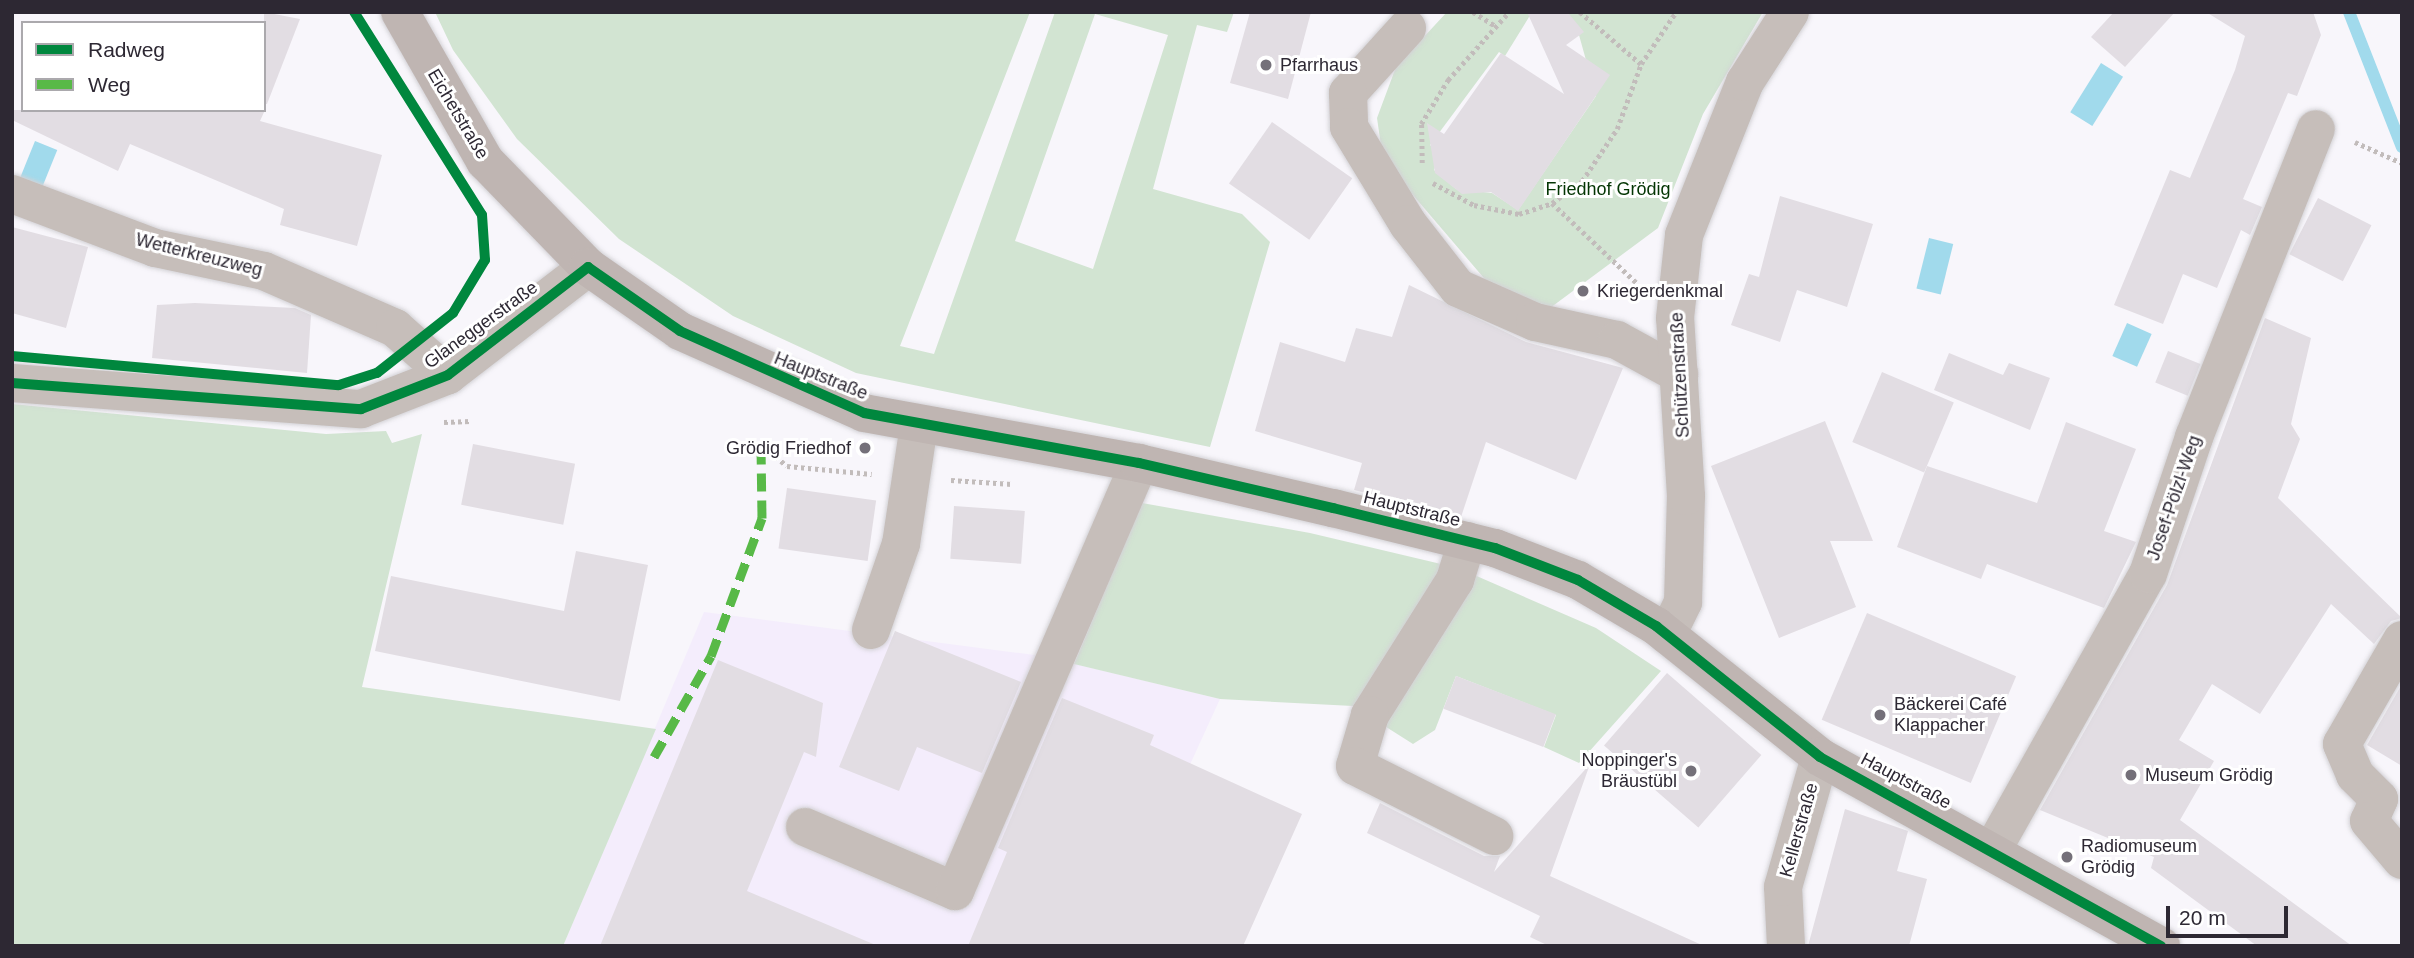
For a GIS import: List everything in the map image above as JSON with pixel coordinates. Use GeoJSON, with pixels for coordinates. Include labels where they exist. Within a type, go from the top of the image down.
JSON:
{"type":"FeatureCollection","features":[{"type":"Feature","properties":{"kind":"main road","name":"Eichetstraße"},"geometry":{"type":"LineString","coordinates":[[400,12],[485,161],[588,267]]}},
{"type":"Feature","properties":{"kind":"main road","name":"Hauptstraße"},"geometry":{"type":"LineString","coordinates":[[588,267],[680,331],[770,376],[863,413],[1139,463],[1467,541],[1578,580],[1667,635],[1820,757],[1994,847],[2161,946]]}},
{"type":"Feature","properties":{"kind":"street","name":"Schützenstraße"},"geometry":{"type":"LineString","coordinates":[[1667,635],[1683,602],[1679,374],[1675,318],[1684,235],[1711,157],[1745,82],[1790,12]]}},
{"type":"Feature","properties":{"kind":"street"},"geometry":{"type":"LineString","coordinates":[[1407,28],[1348,93],[1349,127],[1408,224],[1458,288],[1535,322],[1617,340],[1679,374]]}},
{"type":"Feature","properties":{"kind":"street","name":"Josef-Pölzl-Weg"},"geometry":{"type":"LineString","coordinates":[[1994,847],[2148,574],[2194,437],[2316,129]]}},
{"type":"Feature","properties":{"kind":"street","name":"Wetterkreuzweg"},"geometry":{"type":"LineString","coordinates":[[12,194],[155,248],[264,271],[395,328],[448,374]]}},
{"type":"Feature","properties":{"kind":"street","name":"Glaneggerstraße"},"geometry":{"type":"LineString","coordinates":[[12,383],[361,409],[448,374],[588,267]]}},
{"type":"Feature","properties":{"kind":"street"},"geometry":{"type":"LineString","coordinates":[[871,630],[901,544],[919,425]]}},
{"type":"Feature","properties":{"kind":"street"},"geometry":{"type":"LineString","coordinates":[[804,827],[955,891],[1139,463]]}},
{"type":"Feature","properties":{"kind":"street"},"geometry":{"type":"LineString","coordinates":[[1467,541],[1455,580],[1370,715],[1354,766],[1493,836]]}},
{"type":"Feature","properties":{"kind":"street"},"geometry":{"type":"LineString","coordinates":[[2402,640],[2342,744],[2355,775],[2379,799],[2369,821],[2402,860]]}},
{"type":"Feature","properties":{"kind":"street","name":"Kellerstraße"},"geometry":{"type":"LineString","coordinates":[[1786,946],[1783,887],[1820,757]]}},
{"type":"Feature","properties":{"kind":"path"},"geometry":{"type":"LineString","coordinates":[[1473,12],[1495,26]]}},
{"type":"Feature","properties":{"kind":"path"},"geometry":{"type":"LineString","coordinates":[[1424,168],[1421,124],[1495,26],[1509,12]]}},
{"type":"Feature","properties":{"kind":"path"},"geometry":{"type":"LineString","coordinates":[[1580,12],[1641,64]]}},
{"type":"Feature","properties":{"kind":"path"},"geometry":{"type":"LineString","coordinates":[[1430,180],[1474,205],[1508,212],[1552,203],[1582,181],[1617,129],[1641,64],[1676,12]]}},
{"type":"Feature","properties":{"kind":"path"},"geometry":{"type":"LineString","coordinates":[[2374,149],[2402,163]]}},
{"type":"Feature","properties":{"kind":"path"},"geometry":{"type":"LineString","coordinates":[[1552,203],[1675,318]]}},
{"type":"Feature","properties":{"kind":"shaded area"},"geometry":{"type":"Polygon","coordinates":[[[704,612],[1042,656],[1220,699],[1107,946],[563,946],[704,612]]]}},
{"type":"Feature","properties":{"kind":"green space"},"geometry":{"type":"Polygon","coordinates":[[[435,12],[1030,12],[900,346],[934,354],[1055,12],[1234,12],[1227,32],[1197,25],[1153,189],[1242,214],[1270,242],[1210,447],[856,373],[733,316],[619,239],[517,139],[453,50],[435,12]],[[1095,14],[1015,241],[1093,269],[1168,35],[1095,14]]]}},
{"type":"Feature","properties":{"kind":"green space","name":"Friedhof Grödig"},"geometry":{"type":"Polygon","coordinates":[[[1447,12],[1557,12],[1763,12],[1703,114],[1658,228],[1546,311],[1495,291],[1383,160],[1377,118],[1396,67],[1447,12]],[[1557,12],[1529,17],[1505,56],[1499,52],[1430,145],[1439,153],[1434,170],[1456,189],[1492,193],[1518,210],[1596,96],[1579,35],[1557,12]]]}},
{"type":"Feature","properties":{"kind":"green space"},"geometry":{"type":"Polygon","coordinates":[[[12,404],[326,434],[386,431],[392,443],[422,434],[362,687],[656,729],[563,946],[12,946],[12,404]]]}},
{"type":"Feature","properties":{"kind":"green space"},"geometry":{"type":"Polygon","coordinates":[[[1142,503],[1310,533],[1441,564],[1429,596],[1353,706],[1220,699],[1074,664],[1142,503]]]}},
{"type":"Feature","properties":{"kind":"green space"},"geometry":{"type":"Polygon","coordinates":[[[1472,574],[1596,628],[1661,671],[1579,763],[1544,747],[1556,715],[1456,676],[1435,730],[1413,744],[1383,725],[1472,574]]]}},
{"type":"Feature","properties":{"kind":"water"},"geometry":{"type":"Polygon","coordinates":[[[2101,63],[2123,77],[2092,126],[2070,112],[2101,63]]]}},
{"type":"Feature","properties":{"kind":"water"},"geometry":{"type":"Polygon","coordinates":[[[35,141],[57,150],[42,187],[20,178],[35,141]]]}},
{"type":"Feature","properties":{"kind":"water"},"geometry":{"type":"Polygon","coordinates":[[[1929,238],[1953,244],[1941,295],[1916,288],[1929,238]]]}},
{"type":"Feature","properties":{"kind":"water"},"geometry":{"type":"Polygon","coordinates":[[[2127,323],[2152,334],[2137,367],[2112,356],[2127,323]]]}},
{"type":"Feature","properties":{"kind":"building"},"geometry":{"type":"Polygon","coordinates":[[[264,12],[300,19],[267,104],[266,21],[264,12]]]}},
{"type":"Feature","properties":{"kind":"building","name":"Pfarrhaus"},"geometry":{"type":"Polygon","coordinates":[[[1250,12],[1311,12],[1288,99],[1230,83],[1250,12]]]}},
{"type":"Feature","properties":{"kind":"building"},"geometry":{"type":"Polygon","coordinates":[[[1527,12],[1569,14],[1584,32],[1566,45],[1610,75],[1518,211],[1491,192],[1462,194],[1435,173],[1427,123],[1444,134],[1501,53],[1564,94],[1527,12]]]}},
{"type":"Feature","properties":{"kind":"building"},"geometry":{"type":"Polygon","coordinates":[[[2114,12],[2175,12],[2125,67],[2091,37],[2114,12]]]}},
{"type":"Feature","properties":{"kind":"building"},"geometry":{"type":"Polygon","coordinates":[[[2206,12],[2313,12],[2321,35],[2297,96],[2288,93],[2243,199],[2262,207],[2250,235],[2241,230],[2217,288],[2183,274],[2163,324],[2114,305],[2170,170],[2190,178],[2235,70],[2245,36],[2206,12]]]}},
{"type":"Feature","properties":{"kind":"building"},"geometry":{"type":"Polygon","coordinates":[[[12,110],[264,112],[260,121],[382,155],[357,246],[280,225],[284,209],[130,144],[118,171],[12,120],[12,110]]]}},
{"type":"Feature","properties":{"kind":"building"},"geometry":{"type":"Polygon","coordinates":[[[1272,122],[1352,178],[1309,240],[1229,183],[1272,122]]]}},
{"type":"Feature","properties":{"kind":"building"},"geometry":{"type":"Polygon","coordinates":[[[1780,196],[1873,224],[1847,307],[1797,290],[1780,342],[1731,325],[1749,274],[1759,277],[1780,196]]]}},
{"type":"Feature","properties":{"kind":"building"},"geometry":{"type":"Polygon","coordinates":[[[2318,198],[2371,225],[2343,281],[2289,254],[2318,198]]]}},
{"type":"Feature","properties":{"kind":"building"},"geometry":{"type":"Polygon","coordinates":[[[12,227],[88,247],[66,328],[12,313],[12,227]]]}},
{"type":"Feature","properties":{"kind":"building"},"geometry":{"type":"Polygon","coordinates":[[[1409,285],[1526,342],[1623,368],[1576,480],[1486,442],[1461,517],[1354,490],[1362,463],[1255,431],[1280,342],[1345,362],[1356,328],[1392,337],[1409,285]]]}},
{"type":"Feature","properties":{"kind":"building"},"geometry":{"type":"Polygon","coordinates":[[[195,303],[295,308],[311,315],[307,373],[152,358],[157,305],[195,303]]]}},
{"type":"Feature","properties":{"kind":"building"},"geometry":{"type":"Polygon","coordinates":[[[2265,318],[2311,338],[2291,424],[2300,439],[2278,498],[2402,618],[2391,621],[2374,644],[2331,604],[2260,714],[2212,684],[2179,740],[2214,761],[2180,820],[2352,946],[2257,946],[2151,868],[2154,857],[2040,810],[2167,585],[2265,318]]]}},
{"type":"Feature","properties":{"kind":"building"},"geometry":{"type":"Polygon","coordinates":[[[2168,351],[2200,364],[2188,396],[2155,383],[2168,351]]]}},
{"type":"Feature","properties":{"kind":"building"},"geometry":{"type":"Polygon","coordinates":[[[1949,353],[2003,375],[2009,363],[2050,378],[2030,430],[1934,390],[1949,353]]]}},
{"type":"Feature","properties":{"kind":"building"},"geometry":{"type":"Polygon","coordinates":[[[1882,372],[1954,402],[1924,472],[1852,442],[1882,372]]]}},
{"type":"Feature","properties":{"kind":"building"},"geometry":{"type":"Polygon","coordinates":[[[1825,421],[1873,541],[1830,541],[1856,607],[1779,638],[1711,466],[1825,421]]]}},
{"type":"Feature","properties":{"kind":"building"},"geometry":{"type":"Polygon","coordinates":[[[2066,422],[2136,449],[2104,531],[2136,542],[2104,608],[1987,564],[1981,579],[1897,547],[1927,466],[2037,503],[2066,422]]]}},
{"type":"Feature","properties":{"kind":"building"},"geometry":{"type":"Polygon","coordinates":[[[473,444],[575,464],[563,525],[461,505],[473,444]]]}},
{"type":"Feature","properties":{"kind":"building"},"geometry":{"type":"Polygon","coordinates":[[[787,488],[876,501],[868,561],[779,548],[787,488]]]}},
{"type":"Feature","properties":{"kind":"building"},"geometry":{"type":"Polygon","coordinates":[[[954,506],[1025,511],[1021,564],[950,559],[954,506]]]}},
{"type":"Feature","properties":{"kind":"building"},"geometry":{"type":"Polygon","coordinates":[[[576,551],[648,565],[620,701],[375,651],[391,576],[564,611],[576,551]]]}},
{"type":"Feature","properties":{"kind":"building"},"geometry":{"type":"Polygon","coordinates":[[[1867,613],[2016,676],[1971,783],[1822,720],[1867,613]]]}},
{"type":"Feature","properties":{"kind":"building"},"geometry":{"type":"Polygon","coordinates":[[[895,631],[1021,682],[982,773],[917,747],[899,791],[839,767],[895,631]]]}},
{"type":"Feature","properties":{"kind":"building"},"geometry":{"type":"Polygon","coordinates":[[[718,660],[823,703],[816,757],[804,752],[747,891],[878,946],[600,946],[718,660]]]}},
{"type":"Feature","properties":{"kind":"building","name":"Noppinger's Bräustübl"},"geometry":{"type":"Polygon","coordinates":[[[1667,673],[1761,755],[1698,827],[1604,745],[1667,673]]]}},
{"type":"Feature","properties":{"kind":"building"},"geometry":{"type":"Polygon","coordinates":[[[1456,676],[1556,714],[1543,747],[1443,709],[1456,676]]]}},
{"type":"Feature","properties":{"kind":"building"},"geometry":{"type":"Polygon","coordinates":[[[2402,684],[2402,766],[2367,745],[2402,684]]]}},
{"type":"Feature","properties":{"kind":"building"},"geometry":{"type":"Polygon","coordinates":[[[1062,698],[1154,735],[1150,745],[1302,814],[1243,946],[968,946],[1007,852],[998,848],[1062,698]]]}},
{"type":"Feature","properties":{"kind":"building"},"geometry":{"type":"Polygon","coordinates":[[[1590,764],[1550,876],[1704,946],[1549,946],[1530,937],[1540,916],[1367,833],[1380,803],[1484,856],[1500,856],[1494,872],[1590,764]]]}},
{"type":"Feature","properties":{"kind":"building"},"geometry":{"type":"Polygon","coordinates":[[[1845,809],[1908,831],[1897,871],[1927,879],[1909,946],[1808,946],[1845,809]]]}},
{"type":"Feature","properties":{"kind":"waterway"},"geometry":{"type":"LineString","coordinates":[[2349,12],[2402,147]]}},
{"type":"Feature","properties":{"kind":"marked path"},"geometry":{"type":"LineString","coordinates":[[654,757],[711,656],[762,518],[761,442]]}},
{"type":"Feature","properties":{"kind":"cycle path"},"geometry":{"type":"LineString","coordinates":[[12,356],[339,385],[377,373],[453,313],[485,260],[482,215],[354,12]]}},
{"type":"Feature","properties":{"kind":"cycle path"},"geometry":{"type":"LineString","coordinates":[[12,383],[361,409],[448,375],[588,267],[680,331],[864,413],[1139,463],[1333,508],[1495,548],[1578,580],[1656,626],[1820,757],[2161,946]]}},
{"type":"Feature","properties":{"kind":"place","name":"Pfarrhaus"},"geometry":{"type":"Point","coordinates":[1266,65]}},
{"type":"Feature","properties":{"kind":"place","name":"Kriegerdenkmal"},"geometry":{"type":"Point","coordinates":[1583,291]}},
{"type":"Feature","properties":{"kind":"place","name":"Grödig Friedhof"},"geometry":{"type":"Point","coordinates":[865,448]}},
{"type":"Feature","properties":{"kind":"place","name":"Bäckerei Café Klappacher"},"geometry":{"type":"Point","coordinates":[1880,715]}},
{"type":"Feature","properties":{"kind":"place","name":"Noppinger's Bräustübl"},"geometry":{"type":"Point","coordinates":[1691,771]}},
{"type":"Feature","properties":{"kind":"place","name":"Museum Grödig"},"geometry":{"type":"Point","coordinates":[2131,775]}},
{"type":"Feature","properties":{"kind":"place","name":"Radiomuseum Grödig"},"geometry":{"type":"Point","coordinates":[2067,857]}}]}
